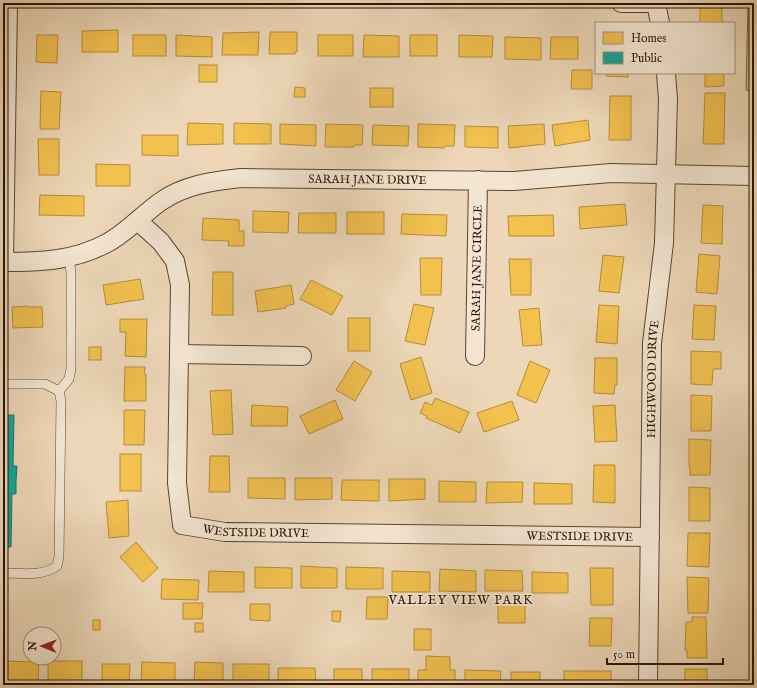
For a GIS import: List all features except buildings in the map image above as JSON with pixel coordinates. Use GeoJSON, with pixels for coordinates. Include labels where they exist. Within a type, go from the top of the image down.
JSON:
{"type":"FeatureCollection","features":[{"type":"Feature","properties":{"kind":"street"},"geometry":{"type":"LineString","coordinates":[[4,262],[8,3]]}},
{"type":"Feature","properties":{"kind":"street"},"geometry":{"type":"LineString","coordinates":[[621,3],[656,3],[660,22]]}},
{"type":"Feature","properties":{"kind":"street","name":"HIGHWOOD DRIVE"},"geometry":{"type":"LineString","coordinates":[[648,685],[652,343],[664,243],[664,173],[668,99],[666,74]]}},
{"type":"Feature","properties":{"kind":"street","name":"SARAH JANE DRIVE"},"geometry":{"type":"LineString","coordinates":[[4,262],[59,260],[83,254],[108,243],[138,221],[161,201],[185,188],[210,181],[241,178],[541,180],[611,173],[754,176]]}},
{"type":"Feature","properties":{"kind":"street","name":"SARAH JANE CIRCLE"},"geometry":{"type":"LineString","coordinates":[[475,356],[478,180]]}},
{"type":"Feature","properties":{"kind":"street","name":"WESTSIDE DRIVE"},"geometry":{"type":"LineString","coordinates":[[138,221],[161,242],[175,261],[180,286],[177,483],[182,524],[225,532],[650,537]]}},
{"type":"Feature","properties":{"kind":"street"},"geometry":{"type":"LineString","coordinates":[[179,354],[302,356]]}},
{"type":"Feature","properties":{"kind":"lane"},"geometry":{"type":"LineString","coordinates":[[59,391],[69,379],[70,369],[71,273],[69,258]]}},
{"type":"Feature","properties":{"kind":"lane"},"geometry":{"type":"LineString","coordinates":[[3,384],[45,384],[59,391]]}},
{"type":"Feature","properties":{"kind":"lane"},"geometry":{"type":"LineString","coordinates":[[3,573],[49,572],[57,566],[60,558],[61,401],[59,391]]}},
{"type":"Feature","properties":{"kind":"green space"},"geometry":{"type":"Polygon","coordinates":[[[748,3],[754,3],[754,91],[746,90],[748,3]]]}},
{"type":"Feature","properties":{"kind":"district","name":"VALLEY VIEW PARK"},"geometry":{"type":"Point","coordinates":[461,600]}}]}
